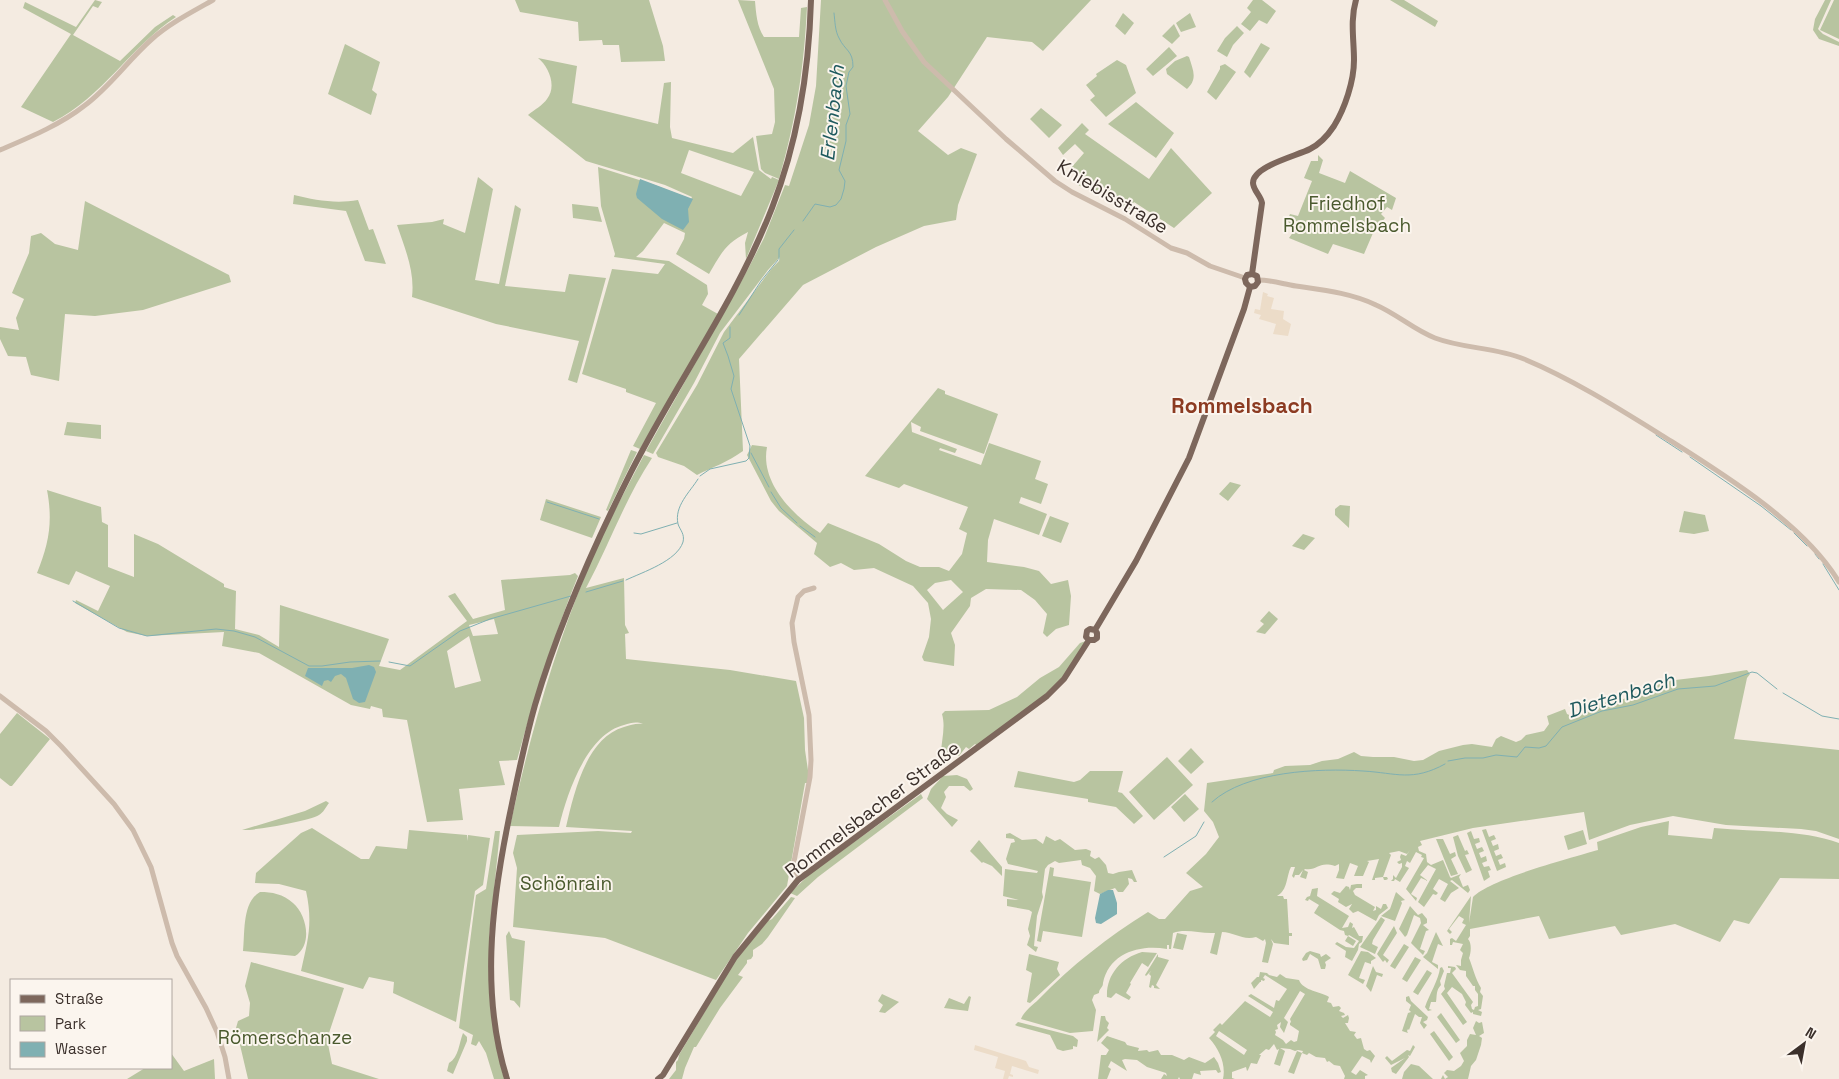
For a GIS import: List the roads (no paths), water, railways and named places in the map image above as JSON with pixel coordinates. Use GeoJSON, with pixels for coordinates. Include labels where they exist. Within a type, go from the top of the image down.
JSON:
{"type":"FeatureCollection","features":[{"type":"Feature","properties":{"kind":"main road"},"geometry":{"type":"LineString","coordinates":[[507,1079],[495,1024],[491,983],[491,939],[502,852],[519,767],[535,706],[562,624],[585,568],[632,470],[738,282],[773,206],[790,153],[802,103],[809,46],[810,0]]}},
{"type":"Feature","properties":{"kind":"main road"},"geometry":{"type":"LineString","coordinates":[[1252,274],[1262,203],[1261,196],[1253,184],[1257,175],[1270,166],[1315,146],[1336,124],[1347,95],[1354,67],[1352,18],[1356,0]]}},
{"type":"Feature","properties":{"kind":"main road"},"geometry":{"type":"LineString","coordinates":[[1248,274],[1252,274],[1258,280],[1256,285],[1250,287],[1246,283],[1246,278],[1248,274]]}},
{"type":"Feature","properties":{"kind":"main road","name":"Rommelsbacher Straße"},"geometry":{"type":"LineString","coordinates":[[661,1078],[735,957],[800,878],[1047,696],[1066,675],[1089,640],[1097,638],[1095,630],[1136,561],[1189,458],[1242,316],[1250,287]]}},
{"type":"Feature","properties":{"kind":"street"},"geometry":{"type":"LineString","coordinates":[[0,150],[62,121],[85,106],[152,39],[173,23],[212,0]]}},
{"type":"Feature","properties":{"kind":"street","name":"Kniebisstraße"},"geometry":{"type":"LineString","coordinates":[[885,0],[908,41],[937,74],[1006,139],[1049,176],[1072,192],[1125,219],[1171,248],[1187,253],[1206,265],[1246,278]]}},
{"type":"Feature","properties":{"kind":"street"},"geometry":{"type":"LineString","coordinates":[[1258,280],[1319,289],[1356,298],[1382,308],[1410,326],[1436,338],[1457,344],[1496,350],[1526,360],[1577,386],[1641,423],[1760,502],[1807,541],[1824,560],[1839,582]]}},
{"type":"Feature","properties":{"kind":"street"},"geometry":{"type":"LineString","coordinates":[[800,878],[793,867],[810,777],[811,760],[809,716],[792,623],[798,597],[804,591],[814,588]]}},
{"type":"Feature","properties":{"kind":"street"},"geometry":{"type":"LineString","coordinates":[[0,696],[58,742],[114,804],[137,836],[147,858],[172,943],[181,965],[215,1025],[224,1052],[229,1079]]}},
{"type":"Feature","properties":{"kind":"water"},"geometry":{"type":"Polygon","coordinates":[[[640,179],[693,199],[688,209],[689,222],[683,230],[662,219],[637,198],[636,194],[640,179]]]}},
{"type":"Feature","properties":{"kind":"water"},"geometry":{"type":"Polygon","coordinates":[[[369,665],[374,667],[376,672],[365,702],[359,703],[353,699],[346,678],[341,674],[335,676],[331,682],[328,680],[324,681],[322,686],[305,676],[308,668],[352,668],[369,665]]]}},
{"type":"Feature","properties":{"kind":"water"},"geometry":{"type":"Polygon","coordinates":[[[1113,890],[1117,903],[1117,914],[1101,924],[1096,923],[1095,918],[1100,894],[1113,890]]]}},
{"type":"Feature","properties":{"kind":"waterway","name":"Erlenbach"},"geometry":{"type":"LineString","coordinates":[[803,221],[815,204],[830,207],[836,205],[841,199],[844,189],[845,181],[839,170],[846,141],[846,125],[850,114],[846,86],[849,72],[853,67],[853,61],[838,35],[834,13]]}},
{"type":"Feature","properties":{"kind":"waterway","name":"Erlenbach"},"geometry":{"type":"LineString","coordinates":[[779,259],[779,249],[794,230]]}},
{"type":"Feature","properties":{"kind":"waterway","name":"Erlenbach"},"geometry":{"type":"LineString","coordinates":[[739,315],[761,281],[778,260]]}},
{"type":"Feature","properties":{"kind":"waterway","name":"Erlenbach"},"geometry":{"type":"LineString","coordinates":[[700,476],[710,469],[746,461],[749,458],[750,446],[731,389],[734,376],[723,343],[730,338],[730,327]]}},
{"type":"Feature","properties":{"kind":"waterway"},"geometry":{"type":"LineString","coordinates":[[1656,435],[1682,452]]}},
{"type":"Feature","properties":{"kind":"waterway"},"geometry":{"type":"LineString","coordinates":[[751,453],[769,487]]}},
{"type":"Feature","properties":{"kind":"waterway"},"geometry":{"type":"LineString","coordinates":[[1690,457],[1761,506],[1791,530]]}},
{"type":"Feature","properties":{"kind":"waterway","name":"Erlenbach"},"geometry":{"type":"LineString","coordinates":[[626,580],[659,565],[680,549],[683,542],[683,534],[678,524],[678,511],[698,479]]}},
{"type":"Feature","properties":{"kind":"waterway"},"geometry":{"type":"LineString","coordinates":[[771,492],[781,508],[797,523]]}},
{"type":"Feature","properties":{"kind":"waterway"},"geometry":{"type":"LineString","coordinates":[[547,502],[599,519]]}},
{"type":"Feature","properties":{"kind":"waterway"},"geometry":{"type":"LineString","coordinates":[[634,533],[641,534],[677,523]]}},
{"type":"Feature","properties":{"kind":"waterway"},"geometry":{"type":"LineString","coordinates":[[800,526],[815,537]]}},
{"type":"Feature","properties":{"kind":"waterway"},"geometry":{"type":"LineString","coordinates":[[1794,533],[1807,546]]}},
{"type":"Feature","properties":{"kind":"waterway"},"geometry":{"type":"LineString","coordinates":[[1815,554],[1819,559]]}},
{"type":"Feature","properties":{"kind":"waterway"},"geometry":{"type":"LineString","coordinates":[[1823,564],[1839,590]]}},
{"type":"Feature","properties":{"kind":"waterway","name":"Erlenbach"},"geometry":{"type":"LineString","coordinates":[[586,592],[623,581]]}},
{"type":"Feature","properties":{"kind":"waterway","name":"Erlenbach"},"geometry":{"type":"LineString","coordinates":[[389,662],[410,666],[460,631],[490,619],[571,596]]}},
{"type":"Feature","properties":{"kind":"waterway","name":"Erlenbach"},"geometry":{"type":"LineString","coordinates":[[73,601],[119,628],[147,636],[216,629],[234,631],[255,637],[309,666],[380,661]]}},
{"type":"Feature","properties":{"kind":"waterway","name":"Dietenbach"},"geometry":{"type":"LineString","coordinates":[[1448,761],[1496,755],[1517,757],[1525,747],[1539,748],[1546,746],[1562,727],[1602,711],[1633,705],[1678,689],[1715,686],[1752,672],[1757,673],[1777,689]]}},
{"type":"Feature","properties":{"kind":"waterway","name":"Dietenbach"},"geometry":{"type":"LineString","coordinates":[[1783,693],[1822,716],[1839,719]]}},
{"type":"Feature","properties":{"kind":"waterway","name":"Dietenbach"},"geometry":{"type":"LineString","coordinates":[[1212,802],[1226,792],[1244,784],[1284,774],[1305,771],[1345,770],[1414,775],[1433,770],[1445,764]]}},
{"type":"Feature","properties":{"kind":"waterway"},"geometry":{"type":"LineString","coordinates":[[1164,857],[1196,836],[1204,822]]}},
{"type":"Feature","properties":{"kind":"district","name":"Rommelsbach"},"geometry":{"type":"Point","coordinates":[1242,406]}},
{"type":"Feature","properties":{"kind":"park label","name":"Friedhof Rommelsbach"},"geometry":{"type":"Point","coordinates":[1347,214]}},
{"type":"Feature","properties":{"kind":"park label","name":"Schönrain"},"geometry":{"type":"Point","coordinates":[566,883]}},
{"type":"Feature","properties":{"kind":"park label","name":"Römerschanze"},"geometry":{"type":"Point","coordinates":[285,1037]}}]}
